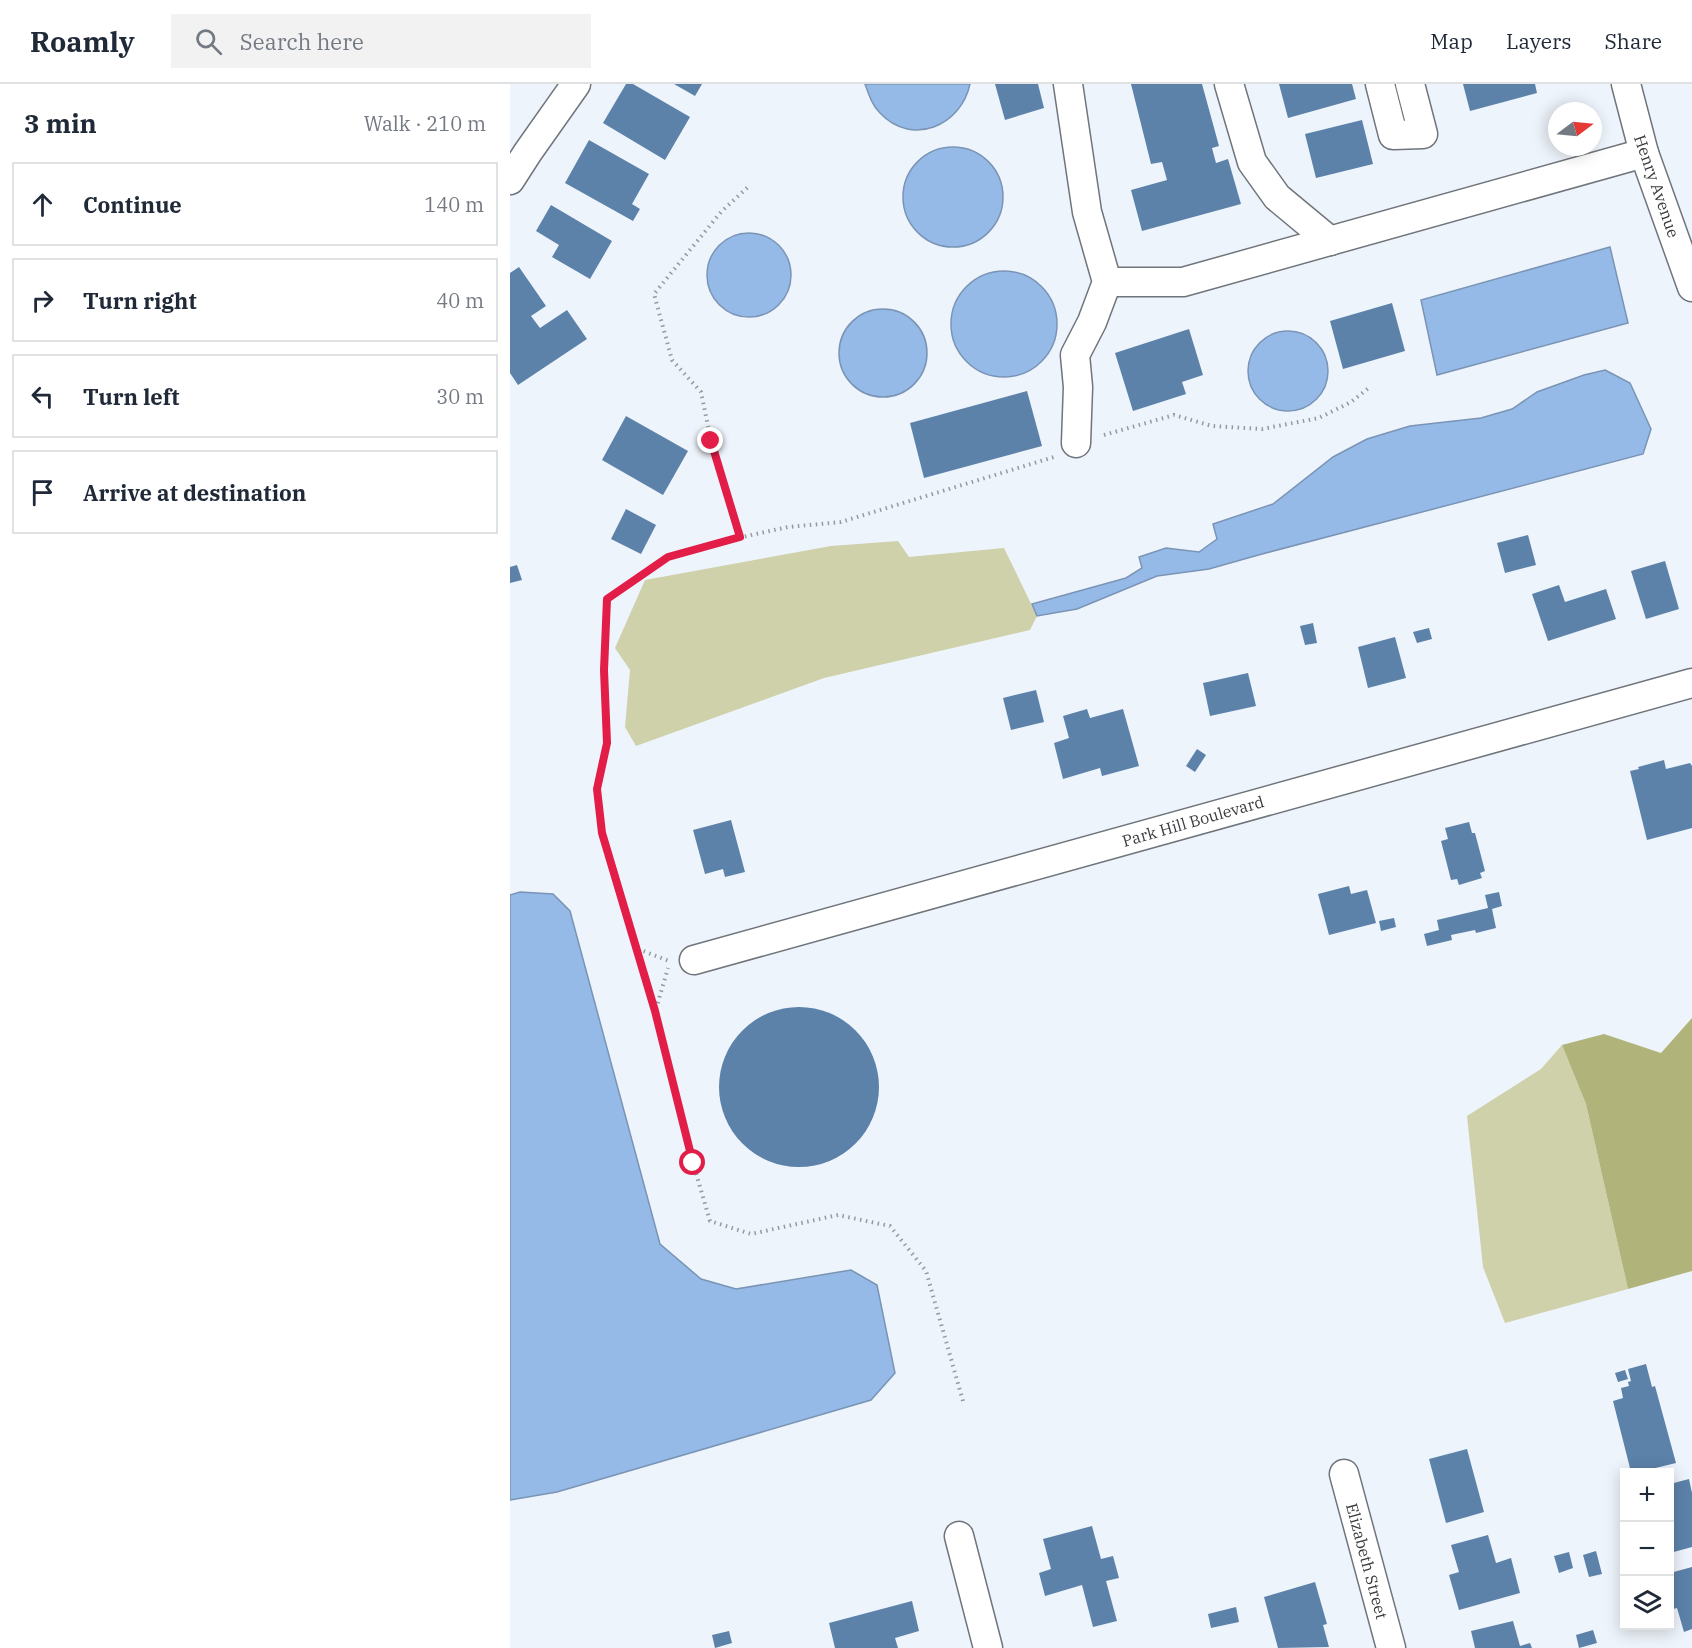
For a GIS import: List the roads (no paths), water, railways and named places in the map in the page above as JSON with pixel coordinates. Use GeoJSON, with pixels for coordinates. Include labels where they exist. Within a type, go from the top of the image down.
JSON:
{"type":"FeatureCollection","features":[{"type":"Feature","properties":{"kind":"street"},"geometry":{"type":"LineString","coordinates":[[510,180],[576,84]]}},
{"type":"Feature","properties":{"kind":"street"},"geometry":{"type":"LineString","coordinates":[[1068,84],[1087,212],[1107,282],[1092,322],[1075,355],[1078,387],[1076,443]]}},
{"type":"Feature","properties":{"kind":"street"},"geometry":{"type":"LineString","coordinates":[[1229,84],[1252,162],[1277,197],[1330,241]]}},
{"type":"Feature","properties":{"kind":"street"},"geometry":{"type":"LineString","coordinates":[[1380,84],[1394,135],[1423,134],[1410,84]]}},
{"type":"Feature","properties":{"kind":"street","name":"Henry Avenue"},"geometry":{"type":"LineString","coordinates":[[1626,84],[1644,153],[1692,287]]}},
{"type":"Feature","properties":{"kind":"street"},"geometry":{"type":"LineString","coordinates":[[1107,282],[1184,282],[1644,153]]}},
{"type":"Feature","properties":{"kind":"street","name":"Park Hill Boulevard"},"geometry":{"type":"LineString","coordinates":[[682,961],[1692,682]]}},
{"type":"Feature","properties":{"kind":"street","name":"Elizabeth Street"},"geometry":{"type":"LineString","coordinates":[[1344,1474],[1391,1648]]}},
{"type":"Feature","properties":{"kind":"street"},"geometry":{"type":"LineString","coordinates":[[958,1536],[988,1648]]}},
{"type":"Feature","properties":{"kind":"water"},"geometry":{"type":"Polygon","coordinates":[[[865,84],[970,84],[965,99],[957,111],[946,121],[920,130],[906,129],[880,113],[865,84]]]}},
{"type":"Feature","properties":{"kind":"water"},"geometry":{"type":"Polygon","coordinates":[[[953,147],[972,151],[988,162],[999,178],[1003,197],[999,216],[988,232],[972,243],[953,247],[934,243],[918,232],[907,216],[903,197],[907,178],[918,162],[934,151],[953,147]]]}},
{"type":"Feature","properties":{"kind":"water"},"geometry":{"type":"Polygon","coordinates":[[[741,233],[757,233],[773,240],[784,251],[791,267],[788,291],[779,305],[757,317],[741,317],[725,310],[714,299],[707,283],[707,267],[714,251],[725,240],[741,233]]]}},
{"type":"Feature","properties":{"kind":"water"},"geometry":{"type":"Polygon","coordinates":[[[1610,247],[1628,323],[1437,375],[1421,300],[1610,247]]]}},
{"type":"Feature","properties":{"kind":"water"},"geometry":{"type":"Polygon","coordinates":[[[1004,271],[1024,275],[1041,287],[1053,304],[1057,324],[1053,344],[1041,361],[1024,373],[1004,377],[984,373],[967,361],[955,344],[951,324],[955,304],[967,287],[984,275],[1004,271]]]}},
{"type":"Feature","properties":{"kind":"water"},"geometry":{"type":"Polygon","coordinates":[[[883,309],[900,313],[914,322],[923,336],[927,353],[923,370],[914,384],[900,393],[883,397],[866,393],[852,384],[843,370],[839,353],[843,336],[852,322],[866,313],[883,309]]]}},
{"type":"Feature","properties":{"kind":"water"},"geometry":{"type":"Polygon","coordinates":[[[1288,331],[1303,334],[1316,343],[1325,356],[1328,371],[1325,386],[1316,399],[1303,408],[1288,411],[1273,408],[1260,399],[1251,386],[1248,371],[1251,356],[1260,343],[1273,334],[1288,331]]]}},
{"type":"Feature","properties":{"kind":"water"},"geometry":{"type":"Polygon","coordinates":[[[1605,370],[1630,383],[1651,429],[1643,454],[1209,569],[1157,576],[1077,609],[1037,616],[1032,604],[1126,578],[1142,568],[1139,557],[1166,548],[1199,552],[1217,539],[1213,524],[1273,504],[1333,457],[1367,439],[1410,426],[1481,418],[1512,409],[1537,392],[1605,370]]]}},
{"type":"Feature","properties":{"kind":"water"},"geometry":{"type":"Polygon","coordinates":[[[520,892],[553,894],[570,911],[660,1244],[701,1279],[736,1289],[851,1270],[877,1285],[895,1373],[871,1400],[557,1492],[510,1500],[510,895],[520,892]]]}}]}
